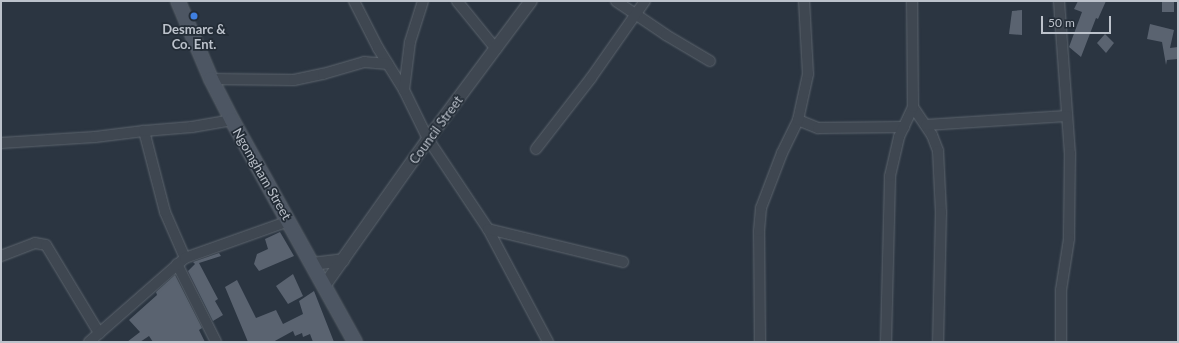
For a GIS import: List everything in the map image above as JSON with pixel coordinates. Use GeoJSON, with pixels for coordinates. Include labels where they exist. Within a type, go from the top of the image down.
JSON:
{"type":"FeatureCollection","features":[{"type":"Feature","properties":{"kind":"main road","name":"Ngomgham Street"},"geometry":{"type":"LineString","coordinates":[[178,1],[211,79],[232,120],[355,342]]}},
{"type":"Feature","properties":{"kind":"street"},"geometry":{"type":"LineString","coordinates":[[354,1],[378,48],[404,90],[428,139],[488,228],[548,342]]}},
{"type":"Feature","properties":{"kind":"street"},"geometry":{"type":"LineString","coordinates":[[404,90],[410,42],[423,1]]}},
{"type":"Feature","properties":{"kind":"street"},"geometry":{"type":"LineString","coordinates":[[458,1],[496,49]]}},
{"type":"Feature","properties":{"kind":"street","name":"Council Street"},"geometry":{"type":"LineString","coordinates":[[324,286],[428,139],[531,1]]}},
{"type":"Feature","properties":{"kind":"street"},"geometry":{"type":"LineString","coordinates":[[616,1],[634,14],[710,61]]}},
{"type":"Feature","properties":{"kind":"street"},"geometry":{"type":"LineString","coordinates":[[536,149],[591,78],[634,14],[645,1]]}},
{"type":"Feature","properties":{"kind":"street"},"geometry":{"type":"LineString","coordinates":[[760,342],[759,231],[761,208],[782,153],[798,120],[808,74],[804,1]]}},
{"type":"Feature","properties":{"kind":"street"},"geometry":{"type":"LineString","coordinates":[[886,342],[890,176],[904,127],[914,107],[912,1]]}},
{"type":"Feature","properties":{"kind":"street"},"geometry":{"type":"LineString","coordinates":[[1059,1],[1070,153],[1069,239],[1061,290],[1062,342]]}},
{"type":"Feature","properties":{"kind":"street"},"geometry":{"type":"LineString","coordinates":[[364,62],[378,48]]}},
{"type":"Feature","properties":{"kind":"street"},"geometry":{"type":"LineString","coordinates":[[211,79],[294,80],[323,74],[364,62],[388,64]]}},
{"type":"Feature","properties":{"kind":"street"},"geometry":{"type":"LineString","coordinates":[[914,107],[926,125],[938,151],[941,212],[938,342]]}},
{"type":"Feature","properties":{"kind":"street"},"geometry":{"type":"LineString","coordinates":[[926,125],[1067,116]]}},
{"type":"Feature","properties":{"kind":"street"},"geometry":{"type":"LineString","coordinates":[[1,143],[95,137],[192,127],[232,120]]}},
{"type":"Feature","properties":{"kind":"street"},"geometry":{"type":"LineString","coordinates":[[798,120],[818,128],[904,127]]}},
{"type":"Feature","properties":{"kind":"street"},"geometry":{"type":"LineString","coordinates":[[144,131],[165,212],[181,261],[216,342]]}},
{"type":"Feature","properties":{"kind":"street"},"geometry":{"type":"LineString","coordinates":[[89,342],[181,261],[289,221]]}},
{"type":"Feature","properties":{"kind":"street"},"geometry":{"type":"LineString","coordinates":[[488,228],[623,262]]}},
{"type":"Feature","properties":{"kind":"street"},"geometry":{"type":"LineString","coordinates":[[1,256],[35,243],[46,245],[99,333]]}},
{"type":"Feature","properties":{"kind":"street"},"geometry":{"type":"LineString","coordinates":[[312,264],[343,260]]}},
{"type":"Feature","properties":{"kind":"building"},"geometry":{"type":"Polygon","coordinates":[[[1078,1],[1106,1],[1098,19],[1096,18],[1081,57],[1069,47],[1082,12],[1074,9],[1078,1]]]}},
{"type":"Feature","properties":{"kind":"building"},"geometry":{"type":"Polygon","coordinates":[[[1162,1],[1174,1],[1174,12],[1162,12],[1162,1]]]}},
{"type":"Feature","properties":{"kind":"building"},"geometry":{"type":"Polygon","coordinates":[[[1022,10],[1022,35],[1009,34],[1012,11],[1022,10]]]}},
{"type":"Feature","properties":{"kind":"building"},"geometry":{"type":"Polygon","coordinates":[[[1150,24],[1174,30],[1170,48],[1178,47],[1178,59],[1167,60],[1166,65],[1162,42],[1147,39],[1150,24]]]}},
{"type":"Feature","properties":{"kind":"building"},"geometry":{"type":"Polygon","coordinates":[[[1105,34],[1114,43],[1106,53],[1097,43],[1105,34]]]}},
{"type":"Feature","properties":{"kind":"building"},"geometry":{"type":"Polygon","coordinates":[[[280,232],[294,256],[259,271],[254,264],[257,254],[268,249],[265,239],[280,232]]]}},
{"type":"Feature","properties":{"kind":"building"},"geometry":{"type":"Polygon","coordinates":[[[219,253],[221,256],[199,263],[218,299],[215,301],[223,315],[213,321],[188,271],[195,264],[193,262],[219,253]]]}},
{"type":"Feature","properties":{"kind":"building"},"geometry":{"type":"Polygon","coordinates":[[[293,274],[303,296],[288,304],[276,286],[293,274]]]}},
{"type":"Feature","properties":{"kind":"building"},"geometry":{"type":"Polygon","coordinates":[[[175,275],[202,328],[199,330],[205,342],[153,342],[149,336],[140,342],[127,342],[140,332],[129,320],[157,295],[156,292],[175,275]]]}},
{"type":"Feature","properties":{"kind":"building"},"geometry":{"type":"Polygon","coordinates":[[[237,280],[256,318],[276,310],[283,324],[303,314],[299,301],[314,291],[334,342],[313,342],[310,334],[303,337],[302,333],[295,336],[293,331],[273,342],[248,342],[225,287],[237,280]]]}},
{"type":"Feature","properties":{"kind":"place","name":"Desmarc & Co. Ent."},"geometry":{"type":"Point","coordinates":[194,16]}}]}
